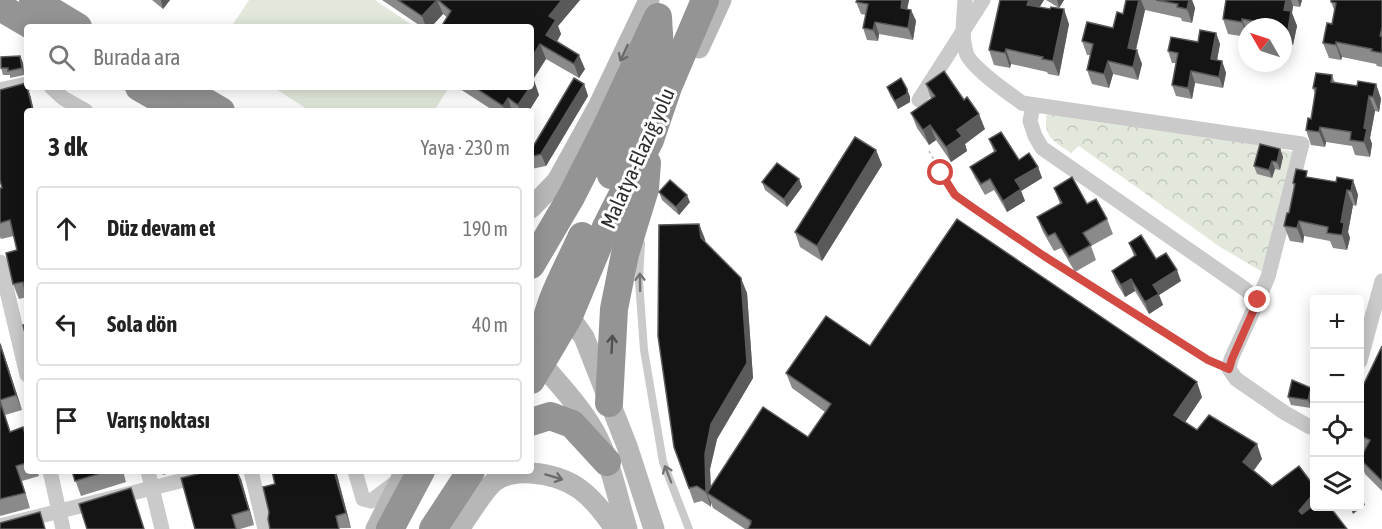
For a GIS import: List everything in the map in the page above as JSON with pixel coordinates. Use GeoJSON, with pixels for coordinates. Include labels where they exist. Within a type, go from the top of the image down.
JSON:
{"type":"FeatureCollection","features":[{"type":"Feature","properties":{"kind":"highway"},"geometry":{"type":"LineString","coordinates":[[33,0],[73,24]]}},
{"type":"Feature","properties":{"kind":"highway","name":"Malatya-Elazığ yolu"},"geometry":{"type":"LineString","coordinates":[[553,299],[606,227],[650,140],[668,87],[705,0]]}},
{"type":"Feature","properties":{"kind":"highway"},"geometry":{"type":"LineString","coordinates":[[535,367],[553,299],[661,68],[658,6]]}},
{"type":"Feature","properties":{"kind":"highway","name":"Malatya-Elazığ yolu"},"geometry":{"type":"LineString","coordinates":[[534,260],[571,197],[607,126],[658,6]]}},
{"type":"Feature","properties":{"kind":"highway"},"geometry":{"type":"LineString","coordinates":[[0,7],[29,24]]}},
{"type":"Feature","properties":{"kind":"highway"},"geometry":{"type":"LineString","coordinates":[[609,403],[614,309],[626,254],[645,189],[650,140],[685,78]]}},
{"type":"Feature","properties":{"kind":"highway"},"geometry":{"type":"LineString","coordinates":[[144,90],[176,108]]}},
{"type":"Feature","properties":{"kind":"highway"},"geometry":{"type":"LineString","coordinates":[[185,90],[216,108]]}},
{"type":"Feature","properties":{"kind":"highway"},"geometry":{"type":"LineString","coordinates":[[534,223],[571,197]]}},
{"type":"Feature","properties":{"kind":"highway"},"geometry":{"type":"LineString","coordinates":[[534,321],[553,299]]}},
{"type":"Feature","properties":{"kind":"highway"},"geometry":{"type":"LineString","coordinates":[[534,421],[550,416],[572,424],[607,462]]}},
{"type":"Feature","properties":{"kind":"highway"},"geometry":{"type":"LineString","coordinates":[[390,529],[407,474]]}},
{"type":"Feature","properties":{"kind":"highway"},"geometry":{"type":"LineString","coordinates":[[412,529],[464,475]]}},
{"type":"Feature","properties":{"kind":"highway"},"geometry":{"type":"LineString","coordinates":[[433,529],[464,475]]}},
{"type":"Feature","properties":{"kind":"street"},"geometry":{"type":"LineString","coordinates":[[685,78],[721,0]]}},
{"type":"Feature","properties":{"kind":"street"},"geometry":{"type":"LineString","coordinates":[[965,0],[963,34],[966,55],[992,80],[1022,103],[1033,106],[1030,121],[1042,148],[1258,300]]}},
{"type":"Feature","properties":{"kind":"street"},"geometry":{"type":"LineString","coordinates":[[919,100],[983,0]]}},
{"type":"Feature","properties":{"kind":"street"},"geometry":{"type":"LineString","coordinates":[[534,205],[557,181],[658,6]]}},
{"type":"Feature","properties":{"kind":"street"},"geometry":{"type":"LineString","coordinates":[[0,90],[24,85]]}},
{"type":"Feature","properties":{"kind":"street"},"geometry":{"type":"LineString","coordinates":[[53,90],[64,104]]}},
{"type":"Feature","properties":{"kind":"street"},"geometry":{"type":"LineString","coordinates":[[1022,103],[1302,144],[1268,277],[1229,369],[1236,379],[1310,428]]}},
{"type":"Feature","properties":{"kind":"street"},"geometry":{"type":"LineString","coordinates":[[0,262],[24,362]]}},
{"type":"Feature","properties":{"kind":"street"},"geometry":{"type":"LineString","coordinates":[[1362,349],[1382,280]]}},
{"type":"Feature","properties":{"kind":"street"},"geometry":{"type":"LineString","coordinates":[[553,299],[584,337],[627,446],[654,529]]}},
{"type":"Feature","properties":{"kind":"street"},"geometry":{"type":"LineString","coordinates":[[535,367],[583,414],[594,432],[607,462],[627,529]]}},
{"type":"Feature","properties":{"kind":"street"},"geometry":{"type":"LineString","coordinates":[[534,473],[547,474],[570,482],[589,496],[615,529]]}},
{"type":"Feature","properties":{"kind":"street"},"geometry":{"type":"LineString","coordinates":[[51,474],[63,529]]}},
{"type":"Feature","properties":{"kind":"street"},"geometry":{"type":"LineString","coordinates":[[149,474],[162,529]]}},
{"type":"Feature","properties":{"kind":"street"},"geometry":{"type":"LineString","coordinates":[[0,526],[208,474]]}},
{"type":"Feature","properties":{"kind":"street"},"geometry":{"type":"LineString","coordinates":[[252,474],[265,529]]}},
{"type":"Feature","properties":{"kind":"street"},"geometry":{"type":"LineString","coordinates":[[356,474],[363,499],[371,501],[406,474]]}},
{"type":"Feature","properties":{"kind":"street"},"geometry":{"type":"LineString","coordinates":[[376,529],[406,474]]}},
{"type":"Feature","properties":{"kind":"street"},"geometry":{"type":"LineString","coordinates":[[459,529],[494,481],[514,474]]}},
{"type":"Feature","properties":{"kind":"lane"},"geometry":{"type":"LineString","coordinates":[[643,224],[645,189]]}},
{"type":"Feature","properties":{"kind":"lane"},"geometry":{"type":"LineString","coordinates":[[642,235],[639,281],[644,350],[663,462],[689,529]]}},
{"type":"Feature","properties":{"kind":"path"},"geometry":{"type":"LineString","coordinates":[[929,151],[955,195],[1044,256],[1208,360],[1229,369]]}},
{"type":"Feature","properties":{"kind":"green space"},"geometry":{"type":"Polygon","coordinates":[[[249,0],[375,0],[411,24],[233,24],[249,0]]]}},
{"type":"Feature","properties":{"kind":"green space"},"geometry":{"type":"Polygon","coordinates":[[[278,90],[447,90],[436,108],[305,108],[278,90]]]}},
{"type":"Feature","properties":{"kind":"green space"},"geometry":{"type":"Polygon","coordinates":[[[1055,104],[1294,152],[1264,273],[1220,247],[1079,146],[1071,153],[1057,143],[1050,136],[1046,126],[1047,113],[1055,104]]]}},
{"type":"Feature","properties":{"kind":"building"},"geometry":{"type":"Polygon","coordinates":[[[398,0],[437,0],[422,16],[398,0]]]}},
{"type":"Feature","properties":{"kind":"building"},"geometry":{"type":"Polygon","coordinates":[[[438,0],[562,0],[549,16],[556,20],[546,35],[579,55],[574,64],[540,44],[534,54],[534,24],[443,24],[451,11],[438,0]]]}},
{"type":"Feature","properties":{"kind":"building"},"geometry":{"type":"Polygon","coordinates":[[[857,0],[902,0],[901,8],[911,10],[908,28],[875,22],[873,30],[863,28],[868,4],[856,2],[857,0]]]}},
{"type":"Feature","properties":{"kind":"building"},"geometry":{"type":"Polygon","coordinates":[[[1000,0],[1029,0],[1027,5],[1064,9],[1053,61],[1006,49],[1005,53],[989,50],[1000,0]]]}},
{"type":"Feature","properties":{"kind":"building"},"geometry":{"type":"Polygon","coordinates":[[[1126,0],[1139,0],[1128,48],[1137,50],[1133,67],[1108,61],[1104,74],[1087,70],[1093,44],[1082,41],[1087,22],[1113,28],[1117,12],[1123,14],[1126,0]]]}},
{"type":"Feature","properties":{"kind":"building"},"geometry":{"type":"Polygon","coordinates":[[[1156,0],[1189,0],[1187,9],[1177,7],[1178,4],[1156,0]]]}},
{"type":"Feature","properties":{"kind":"building"},"geometry":{"type":"Polygon","coordinates":[[[1226,0],[1286,0],[1284,10],[1291,11],[1290,18],[1238,18],[1238,21],[1223,19],[1226,0]]]}},
{"type":"Feature","properties":{"kind":"building"},"geometry":{"type":"Polygon","coordinates":[[[1331,0],[1382,0],[1380,36],[1382,36],[1382,53],[1336,42],[1336,45],[1323,43],[1327,23],[1332,24],[1336,3],[1331,0]]]}},
{"type":"Feature","properties":{"kind":"building"},"geometry":{"type":"Polygon","coordinates":[[[1200,30],[1216,33],[1211,59],[1222,61],[1219,77],[1191,71],[1188,88],[1172,85],[1178,53],[1168,51],[1171,37],[1198,42],[1200,30]]]}},
{"type":"Feature","properties":{"kind":"building"},"geometry":{"type":"Polygon","coordinates":[[[20,56],[22,68],[8,71],[8,68],[1,68],[1,57],[20,56]]]}},
{"type":"Feature","properties":{"kind":"building"},"geometry":{"type":"Polygon","coordinates":[[[944,71],[964,100],[967,97],[979,114],[957,130],[962,136],[946,147],[930,125],[923,130],[911,113],[935,96],[926,84],[944,71]]]}},
{"type":"Feature","properties":{"kind":"building"},"geometry":{"type":"Polygon","coordinates":[[[1316,73],[1332,75],[1331,82],[1357,86],[1358,81],[1376,84],[1373,97],[1369,96],[1364,142],[1350,140],[1351,132],[1320,127],[1319,132],[1306,130],[1308,118],[1311,119],[1316,73]]]}},
{"type":"Feature","properties":{"kind":"building"},"geometry":{"type":"Polygon","coordinates":[[[574,78],[584,84],[541,154],[534,156],[534,145],[574,78]]]}},
{"type":"Feature","properties":{"kind":"building"},"geometry":{"type":"Polygon","coordinates":[[[901,78],[907,94],[895,101],[887,87],[901,78]]]}},
{"type":"Feature","properties":{"kind":"building"},"geometry":{"type":"Polygon","coordinates":[[[24,84],[24,90],[28,90],[32,108],[24,108],[24,285],[23,282],[13,284],[6,253],[17,250],[10,220],[0,223],[0,188],[2,188],[0,180],[0,90],[24,84]]]}},
{"type":"Feature","properties":{"kind":"building"},"geometry":{"type":"Polygon","coordinates":[[[479,90],[528,90],[518,105],[508,98],[503,106],[479,90]]]}},
{"type":"Feature","properties":{"kind":"building"},"geometry":{"type":"Polygon","coordinates":[[[1001,132],[1019,160],[1029,153],[1038,167],[1015,180],[1021,189],[1003,201],[990,179],[981,184],[970,167],[996,151],[989,139],[1001,132]]]}},
{"type":"Feature","properties":{"kind":"building"},"geometry":{"type":"Polygon","coordinates":[[[855,137],[876,150],[817,246],[795,232],[855,137]]]}},
{"type":"Feature","properties":{"kind":"building"},"geometry":{"type":"Polygon","coordinates":[[[1260,144],[1280,149],[1277,162],[1272,161],[1269,170],[1254,166],[1260,144]]]}},
{"type":"Feature","properties":{"kind":"building"},"geometry":{"type":"Polygon","coordinates":[[[777,163],[799,179],[784,199],[762,182],[777,163]]]}},
{"type":"Feature","properties":{"kind":"building"},"geometry":{"type":"Polygon","coordinates":[[[1296,169],[1307,171],[1306,177],[1336,182],[1337,177],[1353,180],[1351,191],[1347,190],[1341,222],[1344,223],[1342,235],[1327,233],[1328,227],[1299,221],[1297,228],[1284,226],[1287,213],[1289,213],[1296,169]]]}},
{"type":"Feature","properties":{"kind":"building"},"geometry":{"type":"Polygon","coordinates":[[[1072,177],[1087,204],[1096,199],[1107,219],[1083,233],[1091,245],[1069,257],[1055,233],[1048,236],[1037,217],[1062,203],[1054,188],[1072,177]]]}},
{"type":"Feature","properties":{"kind":"building"},"geometry":{"type":"Polygon","coordinates":[[[670,180],[687,195],[676,207],[659,192],[670,180]]]}},
{"type":"Feature","properties":{"kind":"building"},"geometry":{"type":"Polygon","coordinates":[[[957,219],[1197,382],[1174,415],[1197,430],[1209,415],[1257,444],[1243,462],[1272,486],[1299,466],[1310,481],[1310,498],[1299,511],[1302,514],[1310,508],[1310,511],[1333,511],[1347,529],[748,529],[751,521],[707,493],[763,407],[808,437],[831,404],[786,373],[826,316],[870,346],[957,219]]]}},
{"type":"Feature","properties":{"kind":"building"},"geometry":{"type":"Polygon","coordinates":[[[699,224],[701,238],[741,278],[747,363],[711,424],[705,454],[706,492],[697,486],[689,488],[674,447],[658,336],[659,225],[699,224]]]}},
{"type":"Feature","properties":{"kind":"building"},"geometry":{"type":"Polygon","coordinates":[[[1141,235],[1156,259],[1166,253],[1177,270],[1153,285],[1159,294],[1145,302],[1131,279],[1121,285],[1112,271],[1136,255],[1129,243],[1141,235]]]}},
{"type":"Feature","properties":{"kind":"building"},"geometry":{"type":"Polygon","coordinates":[[[0,344],[16,395],[0,400],[0,344]]]}},
{"type":"Feature","properties":{"kind":"building"},"geometry":{"type":"Polygon","coordinates":[[[1382,346],[1382,481],[1364,463],[1364,451],[1370,440],[1364,437],[1364,384],[1382,346]]]}},
{"type":"Feature","properties":{"kind":"building"},"geometry":{"type":"Polygon","coordinates":[[[1292,380],[1310,388],[1308,400],[1288,397],[1292,380]]]}},
{"type":"Feature","properties":{"kind":"building"},"geometry":{"type":"Polygon","coordinates":[[[0,401],[10,432],[23,427],[24,430],[24,464],[16,466],[25,493],[0,499],[0,401]]]}},
{"type":"Feature","properties":{"kind":"building"},"geometry":{"type":"Polygon","coordinates":[[[73,474],[98,474],[75,481],[73,474]]]}},
{"type":"Feature","properties":{"kind":"building"},"geometry":{"type":"Polygon","coordinates":[[[197,474],[238,474],[249,510],[232,515],[236,529],[195,529],[181,478],[197,474]]]}},
{"type":"Feature","properties":{"kind":"building"},"geometry":{"type":"Polygon","coordinates":[[[273,474],[335,474],[346,513],[336,516],[339,529],[270,529],[269,512],[263,487],[275,484],[273,474]]]}},
{"type":"Feature","properties":{"kind":"building"},"geometry":{"type":"Polygon","coordinates":[[[131,488],[144,529],[87,529],[79,504],[131,488]]]}},
{"type":"Feature","properties":{"kind":"building"},"geometry":{"type":"Polygon","coordinates":[[[40,512],[45,529],[0,529],[0,523],[40,512]]]}},
{"type":"Feature","properties":{"kind":"route"},"geometry":{"type":"LineString","coordinates":[[941,173],[955,195],[972,207],[1044,256],[1208,360],[1229,369],[1258,300]]}}]}
